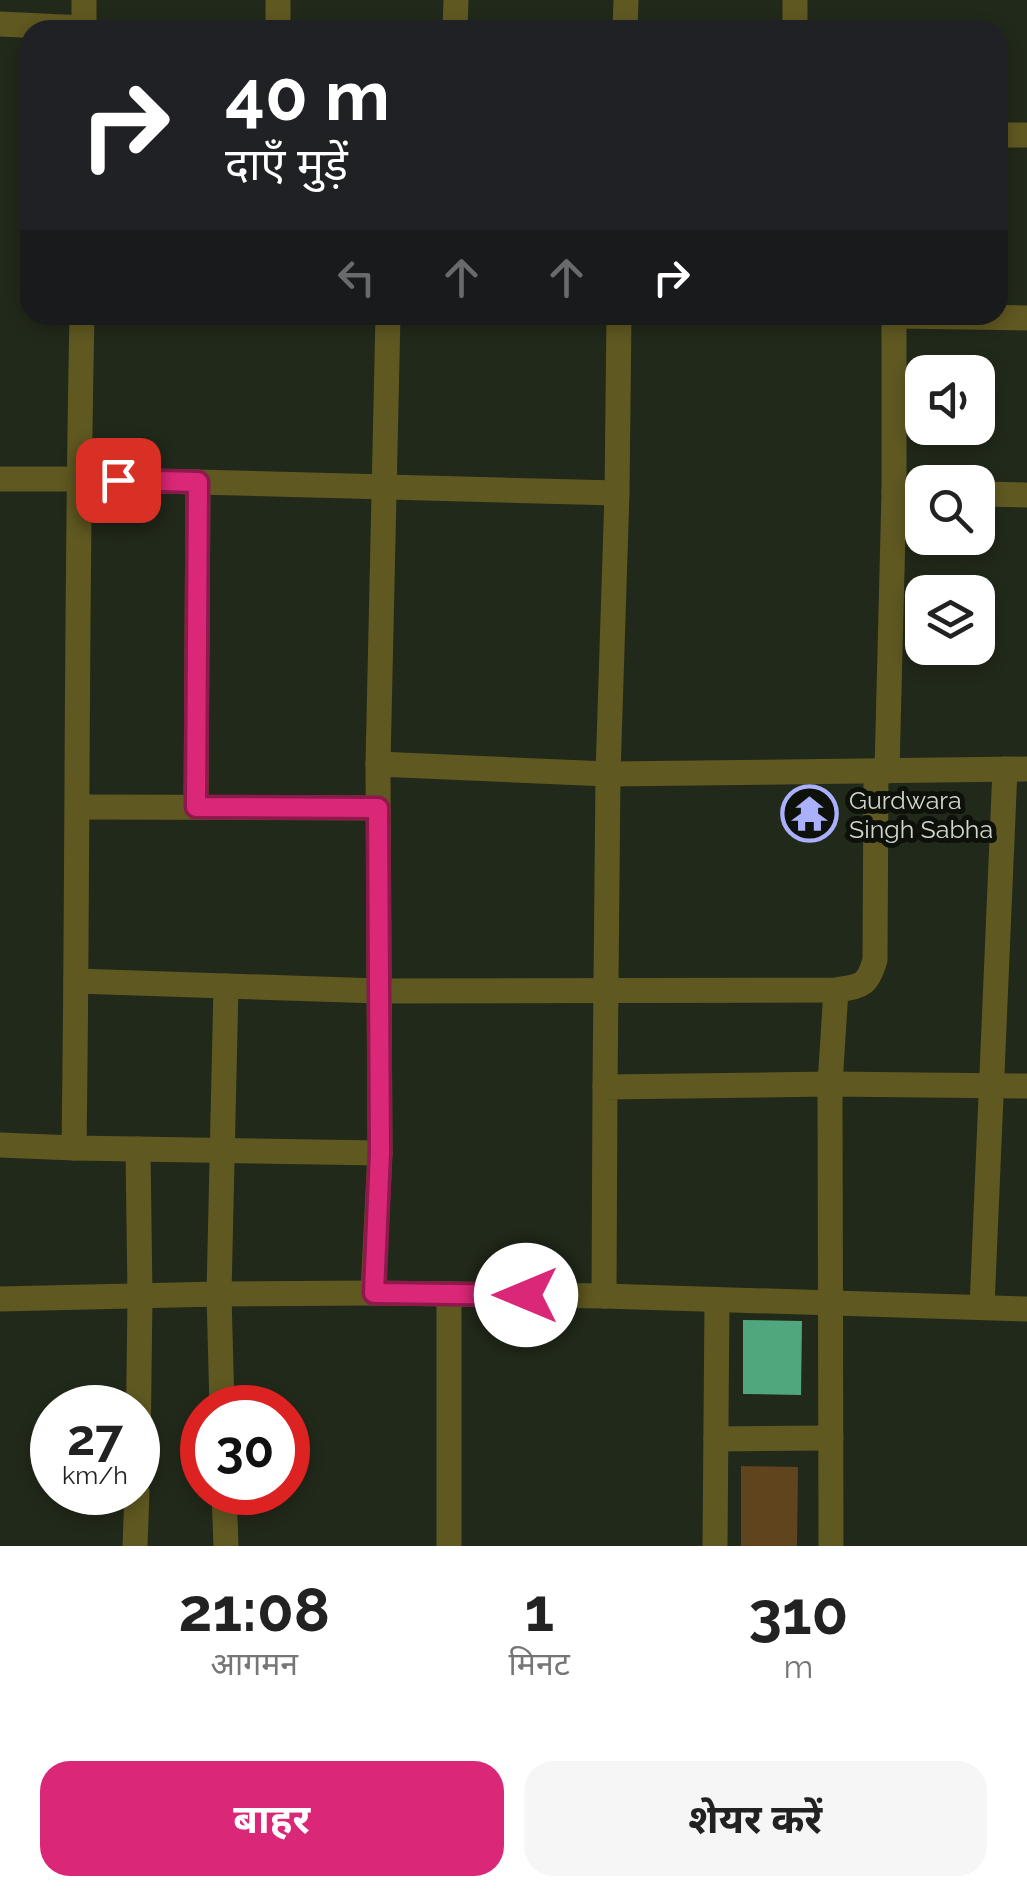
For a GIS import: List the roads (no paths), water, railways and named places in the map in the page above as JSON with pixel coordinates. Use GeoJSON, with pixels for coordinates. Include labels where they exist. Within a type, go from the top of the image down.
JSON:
{"type":"FeatureCollection","features":[{"type":"Feature","properties":{"kind":"street"},"geometry":{"type":"LineString","coordinates":[[74,1148],[82,325]]}},
{"type":"Feature","properties":{"kind":"street"},"geometry":{"type":"LineString","coordinates":[[374,1293],[380,1153],[378,764],[388,325]]}},
{"type":"Feature","properties":{"kind":"street"},"geometry":{"type":"LineString","coordinates":[[604,1296],[608,774],[618,325]]}},
{"type":"Feature","properties":{"kind":"street"},"geometry":{"type":"LineString","coordinates":[[76,981],[379,992],[836,990],[862,986],[870,977],[875,960],[894,492],[894,325]]}},
{"type":"Feature","properties":{"kind":"street"},"geometry":{"type":"LineString","coordinates":[[0,479],[616,493]]}},
{"type":"Feature","properties":{"kind":"street"},"geometry":{"type":"LineString","coordinates":[[196,807],[198,482]]}},
{"type":"Feature","properties":{"kind":"street"},"geometry":{"type":"LineString","coordinates":[[894,492],[905,492]]}},
{"type":"Feature","properties":{"kind":"street"},"geometry":{"type":"LineString","coordinates":[[995,494],[1027,494]]}},
{"type":"Feature","properties":{"kind":"street"},"geometry":{"type":"LineString","coordinates":[[378,764],[608,774],[1016,769],[991,1086],[982,1308]]}},
{"type":"Feature","properties":{"kind":"street"},"geometry":{"type":"LineString","coordinates":[[78,806],[378,808]]}},
{"type":"Feature","properties":{"kind":"street"},"geometry":{"type":"LineString","coordinates":[[221,1385],[219,1294],[226,986]]}},
{"type":"Feature","properties":{"kind":"street"},"geometry":{"type":"LineString","coordinates":[[831,1546],[830,1084],[836,990]]}},
{"type":"Feature","properties":{"kind":"street"},"geometry":{"type":"LineString","coordinates":[[606,1087],[1027,1086]]}},
{"type":"Feature","properties":{"kind":"street"},"geometry":{"type":"LineString","coordinates":[[0,1145],[380,1153]]}},
{"type":"Feature","properties":{"kind":"street"},"geometry":{"type":"LineString","coordinates":[[138,1150],[139,1385]]}},
{"type":"Feature","properties":{"kind":"street"},"geometry":{"type":"LineString","coordinates":[[0,1300],[374,1293],[1027,1309]]}},
{"type":"Feature","properties":{"kind":"street"},"geometry":{"type":"LineString","coordinates":[[449,1546],[450,1294]]}},
{"type":"Feature","properties":{"kind":"street"},"geometry":{"type":"LineString","coordinates":[[715,1546],[716,1300]]}},
{"type":"Feature","properties":{"kind":"street"},"geometry":{"type":"LineString","coordinates":[[716,1440],[831,1438]]}},
{"type":"Feature","properties":{"kind":"street"},"geometry":{"type":"LineString","coordinates":[[135,1546],[136,1515]]}},
{"type":"Feature","properties":{"kind":"street"},"geometry":{"type":"LineString","coordinates":[[225,1515],[226,1546]]}},
{"type":"Feature","properties":{"kind":"place","name":"Gurdwara Singh Sabha"},"geometry":{"type":"Point","coordinates":[810,814]}}]}
